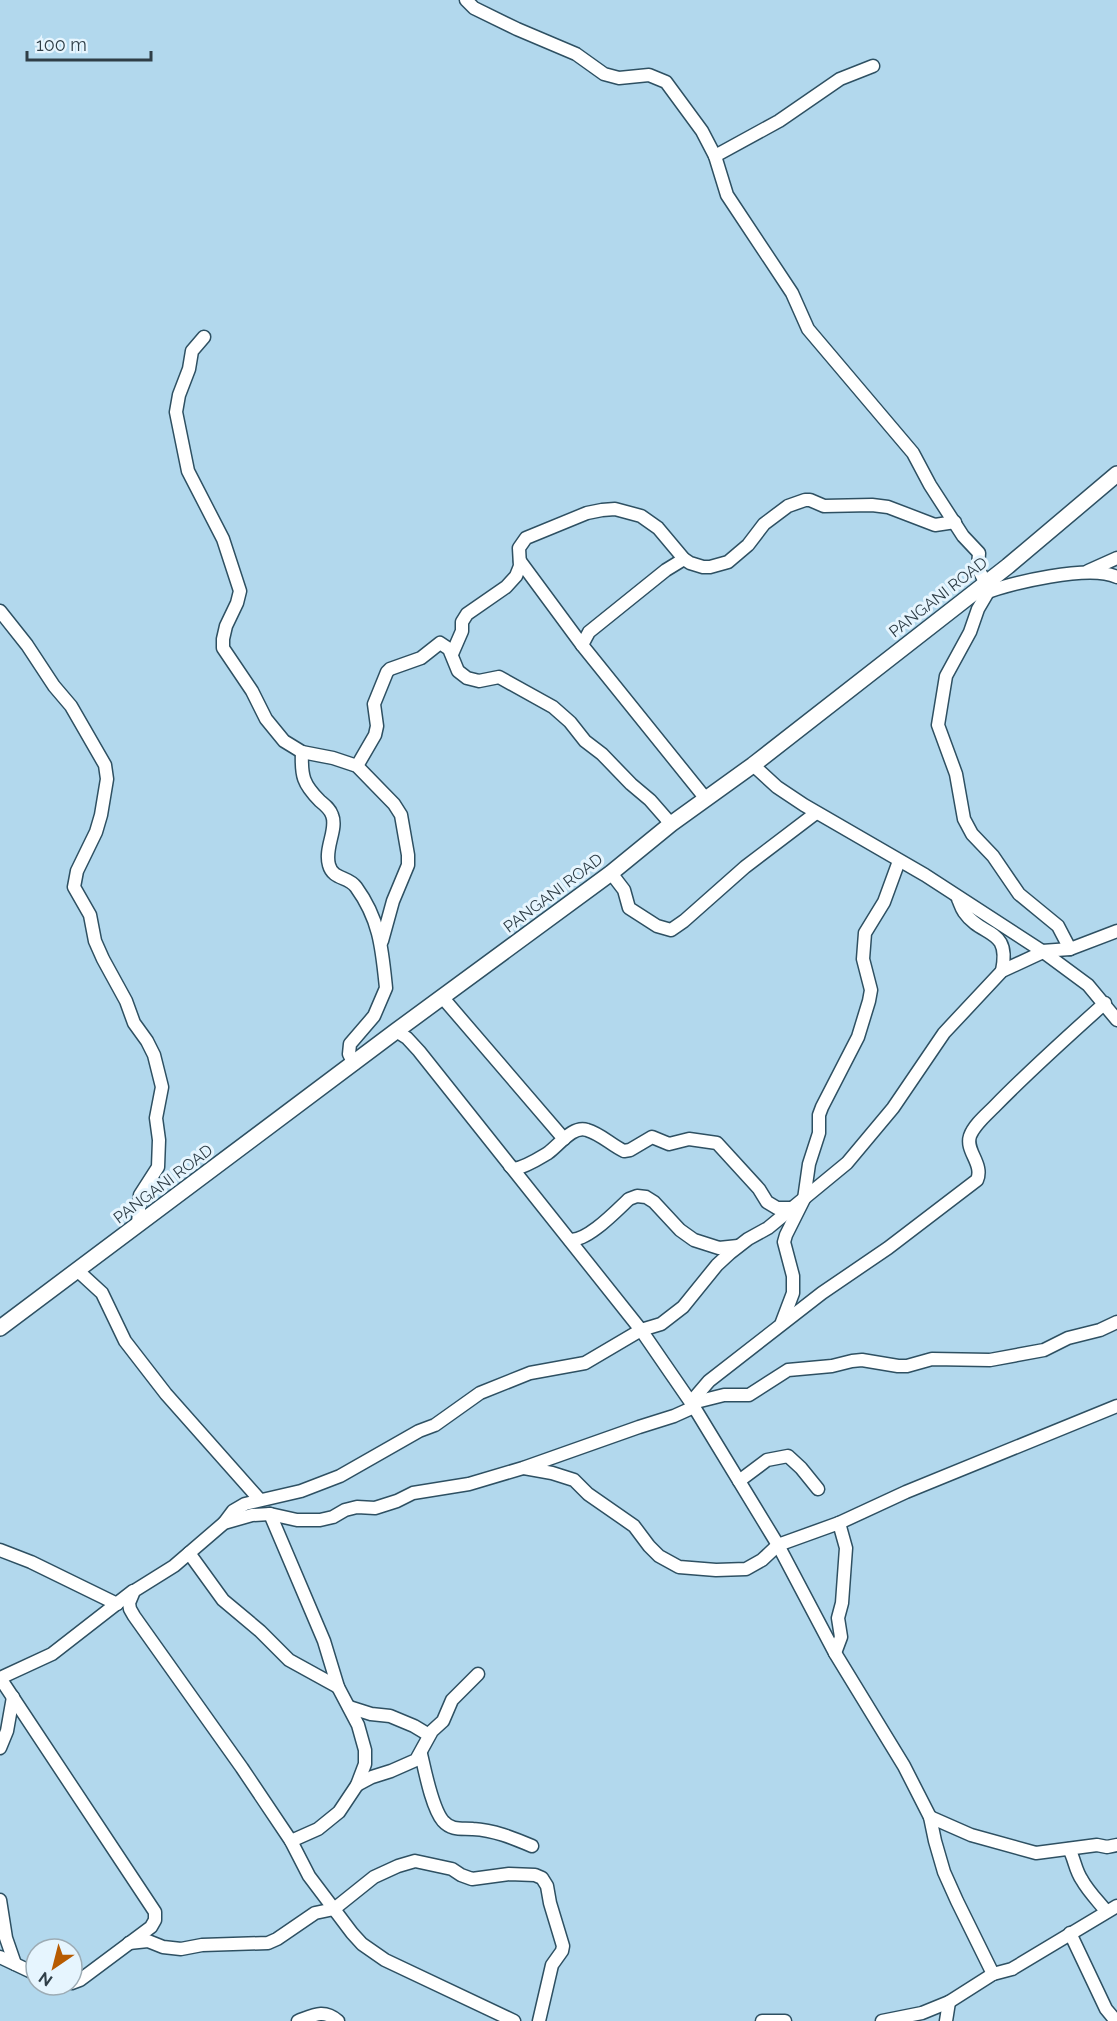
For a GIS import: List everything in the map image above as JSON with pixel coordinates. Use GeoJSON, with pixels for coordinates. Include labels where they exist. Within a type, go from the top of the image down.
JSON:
{"type":"FeatureCollection","features":[{"type":"Feature","properties":{"kind":"main road","name":"PANGANI ROAD"},"geometry":{"type":"LineString","coordinates":[[0,1328],[610,873],[671,824],[753,765],[961,602],[986,587],[1117,474]]}},
{"type":"Feature","properties":{"kind":"street"},"geometry":{"type":"LineString","coordinates":[[466,0],[474,8],[576,54],[604,75],[619,78],[649,75],[666,82],[702,131],[715,156],[727,195],[792,293],[808,330],[913,453],[930,485],[963,536],[980,553],[978,568],[986,587],[970,632],[946,676],[938,725],[956,774],[964,819],[972,834],[993,856],[1019,894],[1058,926],[1070,949]]}},
{"type":"Feature","properties":{"kind":"street"},"geometry":{"type":"LineString","coordinates":[[715,156],[779,121],[840,80],[873,66]]}},
{"type":"Feature","properties":{"kind":"street"},"geometry":{"type":"LineString","coordinates":[[204,337],[192,351],[176,412],[188,471],[223,539],[240,591],[226,626],[223,648],[252,691],[274,731],[284,741],[302,752],[333,758],[357,766],[394,804],[401,815],[408,855],[404,878],[393,901],[382,941]]}},
{"type":"Feature","properties":{"kind":"street"},"geometry":{"type":"LineString","coordinates":[[452,654],[462,631],[464,618],[473,608],[506,587],[516,576],[520,561],[519,548],[526,538],[602,510],[615,509],[641,516],[658,528],[684,559],[703,567],[729,562],[764,524],[788,506],[805,500],[824,506],[888,507],[935,525],[955,522]]}},
{"type":"Feature","properties":{"kind":"street"},"geometry":{"type":"LineString","coordinates":[[1084,573],[1117,558]]}},
{"type":"Feature","properties":{"kind":"street"},"geometry":{"type":"LineString","coordinates":[[582,645],[589,632],[666,570],[684,559]]}},
{"type":"Feature","properties":{"kind":"street"},"geometry":{"type":"LineString","coordinates":[[520,561],[582,645],[706,799]]}},
{"type":"Feature","properties":{"kind":"street"},"geometry":{"type":"LineString","coordinates":[[986,587],[1084,573],[1110,574],[1117,577]]}},
{"type":"Feature","properties":{"kind":"street"},"geometry":{"type":"LineString","coordinates":[[0,611],[78,716],[105,765],[107,779],[101,815],[96,832],[77,871],[74,887],[90,915],[95,941],[103,959],[154,1055],[162,1087],[156,1118],[159,1140],[158,1167],[140,1195],[138,1225]]}},
{"type":"Feature","properties":{"kind":"street"},"geometry":{"type":"LineString","coordinates":[[357,766],[375,735],[377,726],[374,704],[387,672],[421,658],[440,644],[447,646],[452,654],[455,668],[467,678],[479,681],[499,677],[553,707],[570,722],[585,741],[650,800],[671,824]]}},
{"type":"Feature","properties":{"kind":"street"},"geometry":{"type":"LineString","coordinates":[[302,752],[301,772],[305,782],[331,812],[333,819],[328,864],[337,877],[355,886],[382,941],[387,988],[371,1022],[350,1044],[349,1054],[354,1064]]}},
{"type":"Feature","properties":{"kind":"street"},"geometry":{"type":"LineString","coordinates":[[692,1404],[709,1381],[822,1293],[888,1248],[976,1179],[979,1175],[978,1166],[969,1143],[973,1130],[1010,1090],[1113,1010],[1088,985],[1042,952],[899,861],[816,813],[777,787],[753,765]]}},
{"type":"Feature","properties":{"kind":"street"},"geometry":{"type":"LineString","coordinates":[[610,873],[624,890],[629,908],[657,926],[671,930],[745,867],[816,813]]}},
{"type":"Feature","properties":{"kind":"street"},"geometry":{"type":"LineString","coordinates":[[780,1325],[793,1293],[794,1276],[784,1242],[804,1199],[809,1164],[819,1133],[819,1115],[858,1037],[869,1001],[871,990],[863,959],[865,933],[884,902],[899,861]]}},
{"type":"Feature","properties":{"kind":"street"},"geometry":{"type":"LineString","coordinates":[[957,897],[964,912],[1000,941],[1004,951],[1002,971]]}},
{"type":"Feature","properties":{"kind":"street"},"geometry":{"type":"LineString","coordinates":[[84,1977],[151,1927],[155,1920],[155,1912],[0,1678],[52,1654],[134,1591],[174,1566],[224,1523],[232,1511],[245,1504],[301,1491],[340,1476],[419,1431],[435,1425],[480,1393],[530,1373],[585,1363],[641,1330],[661,1324],[673,1316],[717,1265],[739,1245],[768,1228],[839,1171],[909,1086],[944,1033],[1002,971],[1042,952],[1070,949],[1117,931]]}},
{"type":"Feature","properties":{"kind":"street"},"geometry":{"type":"LineString","coordinates":[[443,998],[564,1139]]}},
{"type":"Feature","properties":{"kind":"street"},"geometry":{"type":"LineString","coordinates":[[396,1031],[419,1051],[570,1240],[641,1330],[692,1404],[778,1545],[835,1653],[904,1766],[930,1817],[944,1872],[993,1974]]}},
{"type":"Feature","properties":{"kind":"street"},"geometry":{"type":"LineString","coordinates":[[510,1166],[514,1169],[521,1168],[549,1152],[575,1131],[586,1129],[624,1151],[652,1137],[669,1144],[689,1139],[698,1142],[712,1141],[720,1146],[759,1189],[766,1203],[777,1208],[793,1208]]}},
{"type":"Feature","properties":{"kind":"street"},"geometry":{"type":"LineString","coordinates":[[570,1240],[586,1235],[629,1199],[637,1196],[646,1197],[654,1202],[680,1230],[694,1240],[719,1248],[739,1245]]}},
{"type":"Feature","properties":{"kind":"street"},"geometry":{"type":"LineString","coordinates":[[77,1270],[102,1293],[125,1341],[166,1394],[260,1500]]}},
{"type":"Feature","properties":{"kind":"street"},"geometry":{"type":"LineString","coordinates":[[224,1523],[252,1515],[270,1514],[297,1520],[320,1520],[357,1506],[375,1508],[413,1493],[469,1484],[523,1468],[674,1416],[692,1404],[724,1395],[749,1395],[788,1370],[832,1366],[862,1360],[898,1366],[932,1359],[990,1360],[1044,1350],[1068,1338],[1100,1330],[1117,1322]]}},
{"type":"Feature","properties":{"kind":"street"},"geometry":{"type":"LineString","coordinates":[[523,1468],[574,1480],[588,1494],[634,1526],[659,1556],[679,1567],[716,1570],[746,1569],[762,1560],[778,1545],[839,1523],[906,1492],[1117,1406]]}},
{"type":"Feature","properties":{"kind":"street"},"geometry":{"type":"LineString","coordinates":[[739,1481],[767,1460],[788,1456],[818,1489]]}},
{"type":"Feature","properties":{"kind":"street"},"geometry":{"type":"LineString","coordinates":[[270,1514],[324,1641],[338,1687],[358,1725],[365,1750],[365,1764],[357,1785],[339,1812],[318,1829],[291,1841]]}},
{"type":"Feature","properties":{"kind":"street"},"geometry":{"type":"LineString","coordinates":[[835,1653],[841,1637],[838,1618],[842,1603],[846,1548],[839,1523]]}},
{"type":"Feature","properties":{"kind":"street"},"geometry":{"type":"LineString","coordinates":[[0,1550],[31,1562],[117,1604]]}},
{"type":"Feature","properties":{"kind":"street"},"geometry":{"type":"LineString","coordinates":[[189,1553],[223,1600],[261,1631],[290,1660],[338,1687]]}},
{"type":"Feature","properties":{"kind":"street"},"geometry":{"type":"LineString","coordinates":[[134,1591],[129,1603],[134,1616],[242,1768],[291,1841],[309,1876],[362,1944],[385,1960],[514,2021]]}},
{"type":"Feature","properties":{"kind":"street"},"geometry":{"type":"LineString","coordinates":[[357,1785],[410,1763],[420,1754],[429,1736],[443,1721],[452,1700],[478,1674]]}},
{"type":"Feature","properties":{"kind":"street"},"geometry":{"type":"LineString","coordinates":[[0,1748],[7,1731],[13,1697]]}},
{"type":"Feature","properties":{"kind":"street"},"geometry":{"type":"LineString","coordinates":[[349,1707],[371,1714],[390,1716],[414,1726],[429,1736]]}},
{"type":"Feature","properties":{"kind":"street"},"geometry":{"type":"LineString","coordinates":[[420,1754],[432,1798],[443,1821],[454,1829],[472,1828],[497,1832],[532,1846]]}},
{"type":"Feature","properties":{"kind":"street"},"geometry":{"type":"LineString","coordinates":[[930,1817],[971,1835],[1036,1853],[1117,1845]]}},
{"type":"Feature","properties":{"kind":"street"},"geometry":{"type":"LineString","coordinates":[[882,2021],[901,2020],[949,2002],[993,1974],[1012,1969],[1112,1908],[1081,1879],[1069,1849]]}},
{"type":"Feature","properties":{"kind":"street"},"geometry":{"type":"LineString","coordinates":[[129,1943],[148,1941],[163,1947],[181,1949],[202,1945],[268,1942],[278,1939],[315,1913],[334,1909],[374,1877],[415,1861],[452,1869],[472,1879],[509,1874],[535,1875],[542,1878],[547,1886],[562,1946],[562,1951],[552,1965],[538,2021]]}},
{"type":"Feature","properties":{"kind":"street"},"geometry":{"type":"LineString","coordinates":[[0,1900],[6,1938],[15,1964]]}},
{"type":"Feature","properties":{"kind":"street"},"geometry":{"type":"LineString","coordinates":[[1070,1933],[1106,2009],[1116,2021]]}},
{"type":"Feature","properties":{"kind":"street"},"geometry":{"type":"LineString","coordinates":[[0,1957],[24,1968]]}},
{"type":"Feature","properties":{"kind":"street"},"geometry":{"type":"LineString","coordinates":[[946,2021],[949,2002]]}},
{"type":"Feature","properties":{"kind":"street"},"geometry":{"type":"LineString","coordinates":[[298,2021],[318,2013],[331,2015],[338,2021]]}},
{"type":"Feature","properties":{"kind":"street"},"geometry":{"type":"LineString","coordinates":[[762,2021],[785,2021]]}}]}
